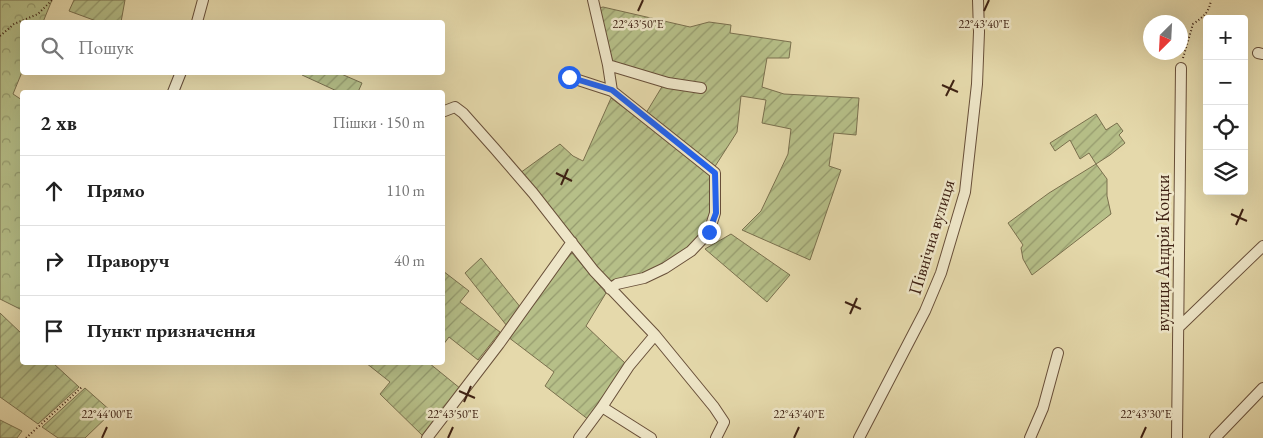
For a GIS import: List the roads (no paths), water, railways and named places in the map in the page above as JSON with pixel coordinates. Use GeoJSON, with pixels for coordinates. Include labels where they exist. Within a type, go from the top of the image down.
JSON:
{"type":"FeatureCollection","features":[{"type":"Feature","properties":{"kind":"street"},"geometry":{"type":"LineString","coordinates":[[198,20],[203,0]]}},
{"type":"Feature","properties":{"kind":"street"},"geometry":{"type":"LineString","coordinates":[[593,0],[612,90]]}},
{"type":"Feature","properties":{"kind":"street","name":"Північна вулиця"},"geometry":{"type":"LineString","coordinates":[[858,438],[925,311],[941,273],[965,192],[978,84],[978,0]]}},
{"type":"Feature","properties":{"kind":"street"},"geometry":{"type":"LineString","coordinates":[[608,65],[668,83],[700,88]]}},
{"type":"Feature","properties":{"kind":"street","name":"вулиця Андрія Коцки"},"geometry":{"type":"LineString","coordinates":[[1177,438],[1181,68]]}},
{"type":"Feature","properties":{"kind":"street"},"geometry":{"type":"LineString","coordinates":[[174,90],[180,75]]}},
{"type":"Feature","properties":{"kind":"street"},"geometry":{"type":"LineString","coordinates":[[569,77],[612,90],[715,173],[716,213],[709,232],[691,251],[665,268],[644,278],[617,284],[610,289]]}},
{"type":"Feature","properties":{"kind":"street"},"geometry":{"type":"LineString","coordinates":[[445,111],[454,107],[463,113],[533,193],[594,271],[655,335],[724,422],[716,438]]}},
{"type":"Feature","properties":{"kind":"street"},"geometry":{"type":"LineString","coordinates":[[427,438],[499,344],[572,242]]}},
{"type":"Feature","properties":{"kind":"street"},"geometry":{"type":"LineString","coordinates":[[1178,328],[1263,246]]}},
{"type":"Feature","properties":{"kind":"street"},"geometry":{"type":"LineString","coordinates":[[579,438],[629,366],[655,335]]}},
{"type":"Feature","properties":{"kind":"street"},"geometry":{"type":"LineString","coordinates":[[1030,438],[1043,408],[1058,353]]}},
{"type":"Feature","properties":{"kind":"street"},"geometry":{"type":"LineString","coordinates":[[1215,438],[1263,388]]}},
{"type":"Feature","properties":{"kind":"street"},"geometry":{"type":"LineString","coordinates":[[602,407],[651,438]]}}]}
